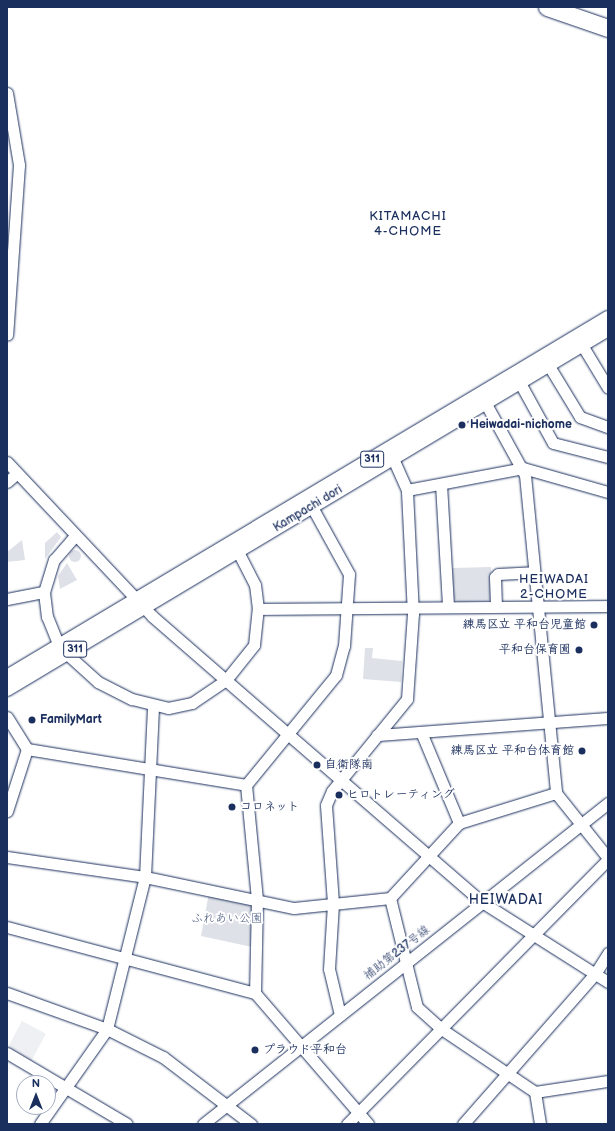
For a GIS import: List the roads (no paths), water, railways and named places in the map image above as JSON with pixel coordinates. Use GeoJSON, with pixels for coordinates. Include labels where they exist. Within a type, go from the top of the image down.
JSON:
{"type":"FeatureCollection","features":[{"type":"Feature","properties":{"kind":"highway"},"geometry":{"type":"LineString","coordinates":[[547,7],[608,28]]}},
{"type":"Feature","properties":{"kind":"highway"},"geometry":{"type":"LineString","coordinates":[[580,7],[608,16]]}},
{"type":"Feature","properties":{"kind":"main road","name":"Kampachi dori"},"geometry":{"type":"LineString","coordinates":[[7,689],[63,650],[139,603],[608,318]]}},
{"type":"Feature","properties":{"kind":"main road","name":"Kampachi dori"},"geometry":{"type":"LineString","coordinates":[[139,603],[238,551],[486,404],[608,329]]}},
{"type":"Feature","properties":{"kind":"main road","name":"Kampachi dori"},"geometry":{"type":"LineString","coordinates":[[7,677],[63,650]]}},
{"type":"Feature","properties":{"kind":"street"},"geometry":{"type":"LineString","coordinates":[[7,93],[18,165],[9,259],[7,335]]}},
{"type":"Feature","properties":{"kind":"street"},"geometry":{"type":"LineString","coordinates":[[582,345],[608,388]]}},
{"type":"Feature","properties":{"kind":"street"},"geometry":{"type":"LineString","coordinates":[[549,366],[580,417],[608,427]]}},
{"type":"Feature","properties":{"kind":"street"},"geometry":{"type":"LineString","coordinates":[[520,383],[553,443],[608,457]]}},
{"type":"Feature","properties":{"kind":"street"},"geometry":{"type":"LineString","coordinates":[[347,1124],[358,1110],[608,858],[556,793],[523,468],[486,404]]}},
{"type":"Feature","properties":{"kind":"street"},"geometry":{"type":"LineString","coordinates":[[340,1015],[329,969],[333,903],[326,810],[329,796],[407,699],[413,607],[407,490],[393,459]]}},
{"type":"Feature","properties":{"kind":"street"},"geometry":{"type":"LineString","coordinates":[[7,462],[139,603],[482,902],[608,982]]}},
{"type":"Feature","properties":{"kind":"street"},"geometry":{"type":"LineString","coordinates":[[407,490],[523,468],[608,492]]}},
{"type":"Feature","properties":{"kind":"street"},"geometry":{"type":"LineString","coordinates":[[7,482],[17,473]]}},
{"type":"Feature","properties":{"kind":"street"},"geometry":{"type":"LineString","coordinates":[[441,484],[448,606]]}},
{"type":"Feature","properties":{"kind":"street"},"geometry":{"type":"LineString","coordinates":[[255,993],[257,900],[246,785],[289,735],[336,675],[347,607],[347,564],[312,507]]}},
{"type":"Feature","properties":{"kind":"street"},"geometry":{"type":"LineString","coordinates":[[75,536],[54,560],[44,592],[47,618],[63,650],[104,686],[154,706],[188,705],[226,680],[254,645],[258,610],[255,585],[238,551]]}},
{"type":"Feature","properties":{"kind":"street"},"geometry":{"type":"LineString","coordinates":[[496,606],[495,577],[498,574],[533,572]]}},
{"type":"Feature","properties":{"kind":"street"},"geometry":{"type":"LineString","coordinates":[[7,599],[44,592]]}},
{"type":"Feature","properties":{"kind":"street"},"geometry":{"type":"LineString","coordinates":[[258,610],[347,607],[608,606]]}},
{"type":"Feature","properties":{"kind":"street"},"geometry":{"type":"LineString","coordinates":[[40,1124],[107,1029],[145,877],[154,706]]}},
{"type":"Feature","properties":{"kind":"street"},"geometry":{"type":"LineString","coordinates":[[7,717],[27,749],[151,771],[246,785]]}},
{"type":"Feature","properties":{"kind":"street"},"geometry":{"type":"LineString","coordinates":[[377,735],[608,718]]}},
{"type":"Feature","properties":{"kind":"street"},"geometry":{"type":"LineString","coordinates":[[421,732],[459,823]]}},
{"type":"Feature","properties":{"kind":"street"},"geometry":{"type":"LineString","coordinates":[[7,811],[27,749]]}},
{"type":"Feature","properties":{"kind":"street"},"geometry":{"type":"LineString","coordinates":[[7,857],[145,877],[294,908],[390,898],[459,823],[556,793]]}},
{"type":"Feature","properties":{"kind":"street","name":"補助第237号線"},"geometry":{"type":"LineString","coordinates":[[203,1124],[608,803]]}},
{"type":"Feature","properties":{"kind":"street"},"geometry":{"type":"LineString","coordinates":[[390,898],[417,1007],[440,1028],[535,1092],[608,1081]]}},
{"type":"Feature","properties":{"kind":"street"},"geometry":{"type":"LineString","coordinates":[[7,927],[255,993],[358,1110],[368,1124]]}},
{"type":"Feature","properties":{"kind":"street"},"geometry":{"type":"LineString","coordinates":[[463,1124],[506,1073],[595,974],[608,953]]}},
{"type":"Feature","properties":{"kind":"street"},"geometry":{"type":"LineString","coordinates":[[7,993],[107,1029],[163,1057],[251,1124]]}},
{"type":"Feature","properties":{"kind":"street"},"geometry":{"type":"LineString","coordinates":[[7,1053],[127,1124]]}},
{"type":"Feature","properties":{"kind":"street"},"geometry":{"type":"LineString","coordinates":[[535,1092],[540,1124]]}},
{"type":"Feature","properties":{"kind":"place","name":"Heiwadai-nichome"},"geometry":{"type":"Point","coordinates":[462,425]}},
{"type":"Feature","properties":{"kind":"place","name":"練馬区立 平和台児童館"},"geometry":{"type":"Point","coordinates":[594,625]}},
{"type":"Feature","properties":{"kind":"place","name":"平和台保育園"},"geometry":{"type":"Point","coordinates":[579,650]}},
{"type":"Feature","properties":{"kind":"place","name":"FamilyMart"},"geometry":{"type":"Point","coordinates":[32,720]}},
{"type":"Feature","properties":{"kind":"place","name":"練馬区立 平和台体育館"},"geometry":{"type":"Point","coordinates":[582,751]}},
{"type":"Feature","properties":{"kind":"place","name":"自衛隊南"},"geometry":{"type":"Point","coordinates":[317,765]}},
{"type":"Feature","properties":{"kind":"place","name":"ヒロトレーティング"},"geometry":{"type":"Point","coordinates":[339,795]}},
{"type":"Feature","properties":{"kind":"place","name":"コロネット"},"geometry":{"type":"Point","coordinates":[232,807]}},
{"type":"Feature","properties":{"kind":"place","name":"プラウド平和台"},"geometry":{"type":"Point","coordinates":[255,1050]}},
{"type":"Feature","properties":{"kind":"district","name":"KITAMACHI 4-CHOME"},"geometry":{"type":"Point","coordinates":[408,224]}},
{"type":"Feature","properties":{"kind":"district","name":"HEIWADAI 2-CHOME"},"geometry":{"type":"Point","coordinates":[554,588]}},
{"type":"Feature","properties":{"kind":"district","name":"HEIWADAI"},"geometry":{"type":"Point","coordinates":[506,900]}},
{"type":"Feature","properties":{"kind":"park label","name":"ふれあい公園"},"geometry":{"type":"Point","coordinates":[227,919]}}]}
